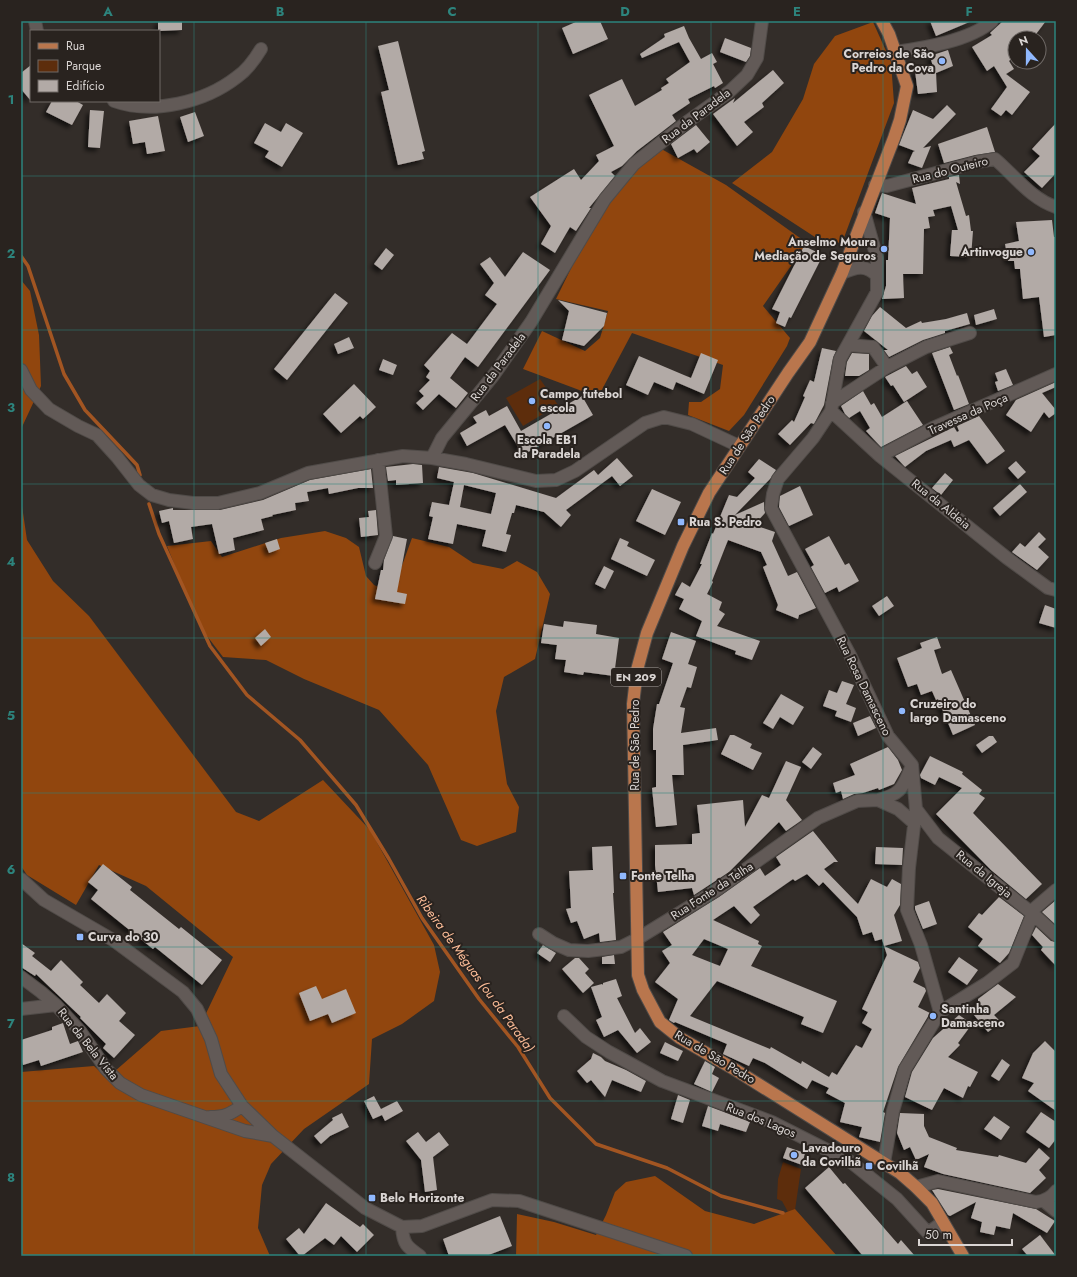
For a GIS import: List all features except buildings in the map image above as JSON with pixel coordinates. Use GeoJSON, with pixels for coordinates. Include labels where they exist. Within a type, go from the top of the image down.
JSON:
{"type":"FeatureCollection","features":[{"type":"Feature","properties":{"kind":"main road","name":"Rua de São Pedro"},"geometry":{"type":"LineString","coordinates":[[882,21],[895,52],[906,86],[900,120],[842,273],[810,342],[709,493],[683,546],[647,633],[637,670],[634,704],[638,975],[642,990],[660,1022],[680,1038],[734,1069],[900,1173],[932,1204],[963,1256]]}},
{"type":"Feature","properties":{"kind":"street","name":"Rua da Paradela"},"geometry":{"type":"LineString","coordinates":[[432,458],[442,438],[494,376],[531,322],[605,199],[634,164],[687,122],[729,92],[747,75],[757,58],[762,21]]}},
{"type":"Feature","properties":{"kind":"street"},"geometry":{"type":"LineString","coordinates":[[895,52],[922,48],[955,40],[974,32],[992,21]]}},
{"type":"Feature","properties":{"kind":"street"},"geometry":{"type":"LineString","coordinates":[[117,102],[122,104],[160,107],[192,100],[217,89],[238,77],[255,59],[261,49]]}},
{"type":"Feature","properties":{"kind":"street","name":"Rua do Outeiro"},"geometry":{"type":"LineString","coordinates":[[875,185],[887,186],[977,162],[995,159],[1046,204],[1056,207]]}},
{"type":"Feature","properties":{"kind":"street","name":"Rua Rosa Damasceno"},"geometry":{"type":"LineString","coordinates":[[864,212],[877,258],[877,292],[840,359],[831,407],[813,438],[778,479],[773,494],[771,508],[850,655],[888,736],[912,765]]}},
{"type":"Feature","properties":{"kind":"street"},"geometry":{"type":"LineString","coordinates":[[842,273],[854,268],[867,268],[877,276]]}},
{"type":"Feature","properties":{"kind":"street"},"geometry":{"type":"LineString","coordinates":[[831,407],[888,366],[926,347],[970,332]]}},
{"type":"Feature","properties":{"kind":"street"},"geometry":{"type":"LineString","coordinates":[[848,345],[873,347],[888,366]]}},
{"type":"Feature","properties":{"kind":"street"},"geometry":{"type":"LineString","coordinates":[[21,370],[30,390],[49,409],[97,435],[139,485],[152,495],[193,503],[218,502],[260,493],[308,473],[403,456],[432,458],[466,464],[536,481],[556,480],[575,471],[645,423],[664,417],[692,424],[739,446]]}},
{"type":"Feature","properties":{"kind":"street","name":"Travessa da Poça"},"geometry":{"type":"LineString","coordinates":[[880,456],[933,428],[1056,374]]}},
{"type":"Feature","properties":{"kind":"street","name":"Rua da Aldeia"},"geometry":{"type":"LineString","coordinates":[[831,407],[880,456],[1042,584],[1048,588],[1056,590]]}},
{"type":"Feature","properties":{"kind":"street"},"geometry":{"type":"LineString","coordinates":[[375,563],[386,536],[378,460]]}},
{"type":"Feature","properties":{"kind":"street"},"geometry":{"type":"LineString","coordinates":[[912,765],[916,810],[909,868],[907,910],[920,945],[940,1012]]}},
{"type":"Feature","properties":{"kind":"street","name":"Rua Fonte da Telha"},"geometry":{"type":"LineString","coordinates":[[539,934],[553,943],[569,950],[588,951],[621,946],[637,939],[715,891],[818,818],[857,801],[878,800],[891,797],[902,788],[912,765]]}},
{"type":"Feature","properties":{"kind":"street","name":"Rua Fonte da Telha"},"geometry":{"type":"LineString","coordinates":[[878,800],[898,809],[914,823]]}},
{"type":"Feature","properties":{"kind":"street","name":"Rua da Igreja"},"geometry":{"type":"LineString","coordinates":[[916,810],[938,838],[1056,934]]}},
{"type":"Feature","properties":{"kind":"street"},"geometry":{"type":"LineString","coordinates":[[21,879],[44,900],[113,940],[183,992],[197,1009],[211,1039],[222,1074],[242,1106],[273,1136],[365,1208],[402,1227],[422,1226],[492,1200],[519,1201],[686,1256]]}},
{"type":"Feature","properties":{"kind":"street"},"geometry":{"type":"LineString","coordinates":[[884,1163],[893,1111],[905,1069],[940,1012],[987,983],[1013,963],[1035,908],[1056,890]]}},
{"type":"Feature","properties":{"kind":"street","name":"Rua da Bela Vista"},"geometry":{"type":"LineString","coordinates":[[21,977],[56,1005],[80,1031],[106,1069],[120,1083],[141,1095],[245,1131],[273,1136]]}},
{"type":"Feature","properties":{"kind":"street"},"geometry":{"type":"LineString","coordinates":[[21,1009],[56,1005]]}},
{"type":"Feature","properties":{"kind":"street","name":"Rua dos Lagos"},"geometry":{"type":"LineString","coordinates":[[564,1016],[586,1037],[608,1052],[662,1081],[772,1122],[851,1162],[897,1198],[928,1233],[943,1222]]}},
{"type":"Feature","properties":{"kind":"street","name":"Rua da Bela Vista"},"geometry":{"type":"LineString","coordinates":[[205,1116],[220,1117],[229,1114],[242,1106]]}},
{"type":"Feature","properties":{"kind":"street"},"geometry":{"type":"LineString","coordinates":[[916,1187],[938,1181],[1036,1202],[1044,1201],[1056,1191]]}},
{"type":"Feature","properties":{"kind":"street"},"geometry":{"type":"LineString","coordinates":[[1044,1201],[1056,1211]]}},
{"type":"Feature","properties":{"kind":"street"},"geometry":{"type":"LineString","coordinates":[[402,1227],[403,1240],[409,1249],[420,1256]]}},
{"type":"Feature","properties":{"kind":"green space","name":"Campo futebol escola"},"geometry":{"type":"Polygon","coordinates":[[[540,379],[558,405],[523,426],[506,398],[540,379]]]}},
{"type":"Feature","properties":{"kind":"green space"},"geometry":{"type":"Polygon","coordinates":[[[783,1162],[801,1169],[795,1210],[788,1212],[782,1201],[777,1199],[778,1179],[783,1162]]]}},
{"type":"Feature","properties":{"kind":"shaded area"},"geometry":{"type":"Polygon","coordinates":[[[873,22],[891,62],[894,103],[842,243],[821,241],[732,183],[772,152],[803,99],[814,64],[835,36],[873,22]]]}},
{"type":"Feature","properties":{"kind":"shaded area"},"geometry":{"type":"Polygon","coordinates":[[[656,146],[726,185],[807,243],[763,306],[790,338],[787,346],[744,415],[729,431],[688,415],[689,402],[701,402],[720,389],[723,365],[632,333],[598,397],[523,369],[542,331],[585,351],[600,338],[608,311],[556,299],[605,199],[656,146]]]}},
{"type":"Feature","properties":{"kind":"shaded area"},"geometry":{"type":"Polygon","coordinates":[[[21,280],[30,291],[39,335],[41,386],[22,427],[21,467],[21,280]]]}},
{"type":"Feature","properties":{"kind":"shaded area"},"geometry":{"type":"Polygon","coordinates":[[[21,499],[27,540],[53,581],[89,616],[236,812],[259,821],[323,780],[370,830],[434,945],[440,972],[434,1001],[402,1024],[372,1039],[369,1084],[304,1129],[271,1164],[262,1185],[258,1228],[270,1256],[21,1256],[21,1072],[94,1066],[107,1078],[161,1031],[200,1026],[233,957],[146,886],[99,865],[76,905],[27,875],[21,866],[21,499]]]}},
{"type":"Feature","properties":{"kind":"shaded area"},"geometry":{"type":"Polygon","coordinates":[[[325,531],[346,538],[359,547],[366,576],[374,585],[392,593],[412,538],[449,547],[473,563],[503,569],[517,561],[537,572],[550,594],[535,659],[504,677],[496,711],[507,784],[519,807],[516,832],[477,846],[461,840],[428,765],[379,710],[304,679],[266,660],[223,657],[204,632],[167,546],[211,541],[222,557],[281,538],[325,531]]]}},
{"type":"Feature","properties":{"kind":"shaded area"},"geometry":{"type":"Polygon","coordinates":[[[655,1176],[705,1211],[754,1224],[795,1209],[837,1256],[516,1256],[517,1214],[554,1222],[596,1235],[615,1192],[626,1182],[655,1176]]]}},
{"type":"Feature","properties":{"kind":"waterway","name":"Ribeira de Méguas (ou da Parada)"},"geometry":{"type":"LineString","coordinates":[[21,256],[28,266],[64,374],[85,410],[137,465],[140,475]]}},
{"type":"Feature","properties":{"kind":"waterway","name":"Ribeira de Méguas (ou da Parada)"},"geometry":{"type":"LineString","coordinates":[[149,504],[159,534],[210,646],[247,695],[300,740],[356,805],[389,859],[422,918],[479,999],[518,1047],[550,1098],[596,1144],[667,1168],[721,1196],[783,1213]]}},
{"type":"Feature","properties":{"kind":"place","name":"Correios de São Pedro da Cova"},"geometry":{"type":"Point","coordinates":[942,61]}},
{"type":"Feature","properties":{"kind":"place","name":"Anselmo Moura Mediação de Seguros"},"geometry":{"type":"Point","coordinates":[884,249]}},
{"type":"Feature","properties":{"kind":"place","name":"Artinvogue"},"geometry":{"type":"Point","coordinates":[1031,252]}},
{"type":"Feature","properties":{"kind":"place","name":"Campo futebol escola"},"geometry":{"type":"Point","coordinates":[532,401]}},
{"type":"Feature","properties":{"kind":"place","name":"Escola EB1 da Paradela"},"geometry":{"type":"Point","coordinates":[547,426]}},
{"type":"Feature","properties":{"kind":"place","name":"Rua S. Pedro"},"geometry":{"type":"Point","coordinates":[681,522]}},
{"type":"Feature","properties":{"kind":"place","name":"Cruzeiro do largo Damasceno"},"geometry":{"type":"Point","coordinates":[902,711]}},
{"type":"Feature","properties":{"kind":"place","name":"Fonte Telha"},"geometry":{"type":"Point","coordinates":[623,876]}},
{"type":"Feature","properties":{"kind":"place","name":"Curva do 30"},"geometry":{"type":"Point","coordinates":[80,937]}},
{"type":"Feature","properties":{"kind":"place","name":"Santinha Damasceno"},"geometry":{"type":"Point","coordinates":[933,1016]}},
{"type":"Feature","properties":{"kind":"place","name":"Lavadouro da Covilhã"},"geometry":{"type":"Point","coordinates":[794,1155]}},
{"type":"Feature","properties":{"kind":"place","name":"Covilhã"},"geometry":{"type":"Point","coordinates":[869,1166]}},
{"type":"Feature","properties":{"kind":"place","name":"Belo Horizonte"},"geometry":{"type":"Point","coordinates":[372,1198]}}]}
